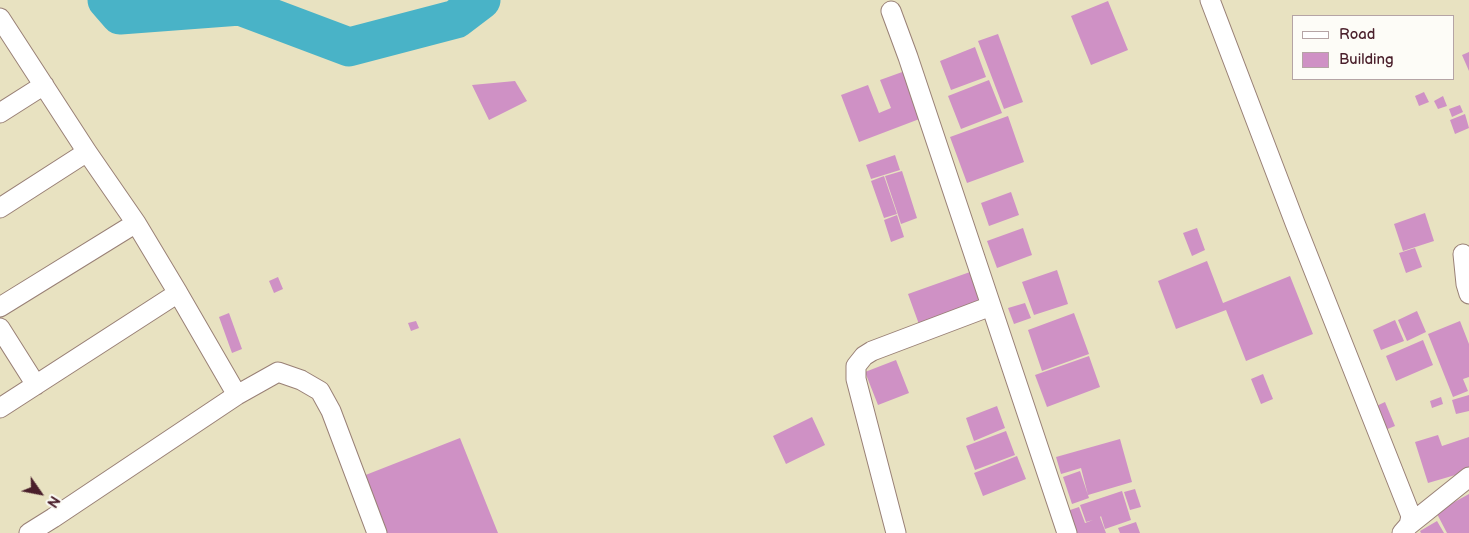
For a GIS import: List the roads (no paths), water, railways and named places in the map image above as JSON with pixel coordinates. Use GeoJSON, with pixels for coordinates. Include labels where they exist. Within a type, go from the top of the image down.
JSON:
{"type":"FeatureCollection","features":[{"type":"Feature","properties":{"kind":"street"},"geometry":{"type":"LineString","coordinates":[[1210,0],[1291,214],[1411,516],[1405,529]]}},
{"type":"Feature","properties":{"kind":"street"},"geometry":{"type":"LineString","coordinates":[[891,11],[1067,533]]}},
{"type":"Feature","properties":{"kind":"street"},"geometry":{"type":"LineString","coordinates":[[1,20],[86,152],[136,223],[237,395]]}},
{"type":"Feature","properties":{"kind":"street"},"geometry":{"type":"LineString","coordinates":[[0,113],[44,85]]}},
{"type":"Feature","properties":{"kind":"street"},"geometry":{"type":"LineString","coordinates":[[0,208],[86,152]]}},
{"type":"Feature","properties":{"kind":"street"},"geometry":{"type":"LineString","coordinates":[[0,306],[136,223]]}},
{"type":"Feature","properties":{"kind":"street"},"geometry":{"type":"LineString","coordinates":[[1463,254],[1469,294]]}},
{"type":"Feature","properties":{"kind":"street"},"geometry":{"type":"LineString","coordinates":[[0,408],[178,293]]}},
{"type":"Feature","properties":{"kind":"street"},"geometry":{"type":"LineString","coordinates":[[896,533],[856,379],[856,366],[864,356],[872,351],[991,306]]}},
{"type":"Feature","properties":{"kind":"street"},"geometry":{"type":"LineString","coordinates":[[0,328],[36,385]]}},
{"type":"Feature","properties":{"kind":"street"},"geometry":{"type":"LineString","coordinates":[[29,533],[237,395],[278,372],[301,380],[320,391],[331,411],[377,533]]}},
{"type":"Feature","properties":{"kind":"street"},"geometry":{"type":"LineString","coordinates":[[1405,529],[1469,477]]}},
{"type":"Feature","properties":{"kind":"waterway"},"geometry":{"type":"LineString","coordinates":[[107,0],[120,15],[240,6],[349,47],[456,19],[481,0]]}}]}
